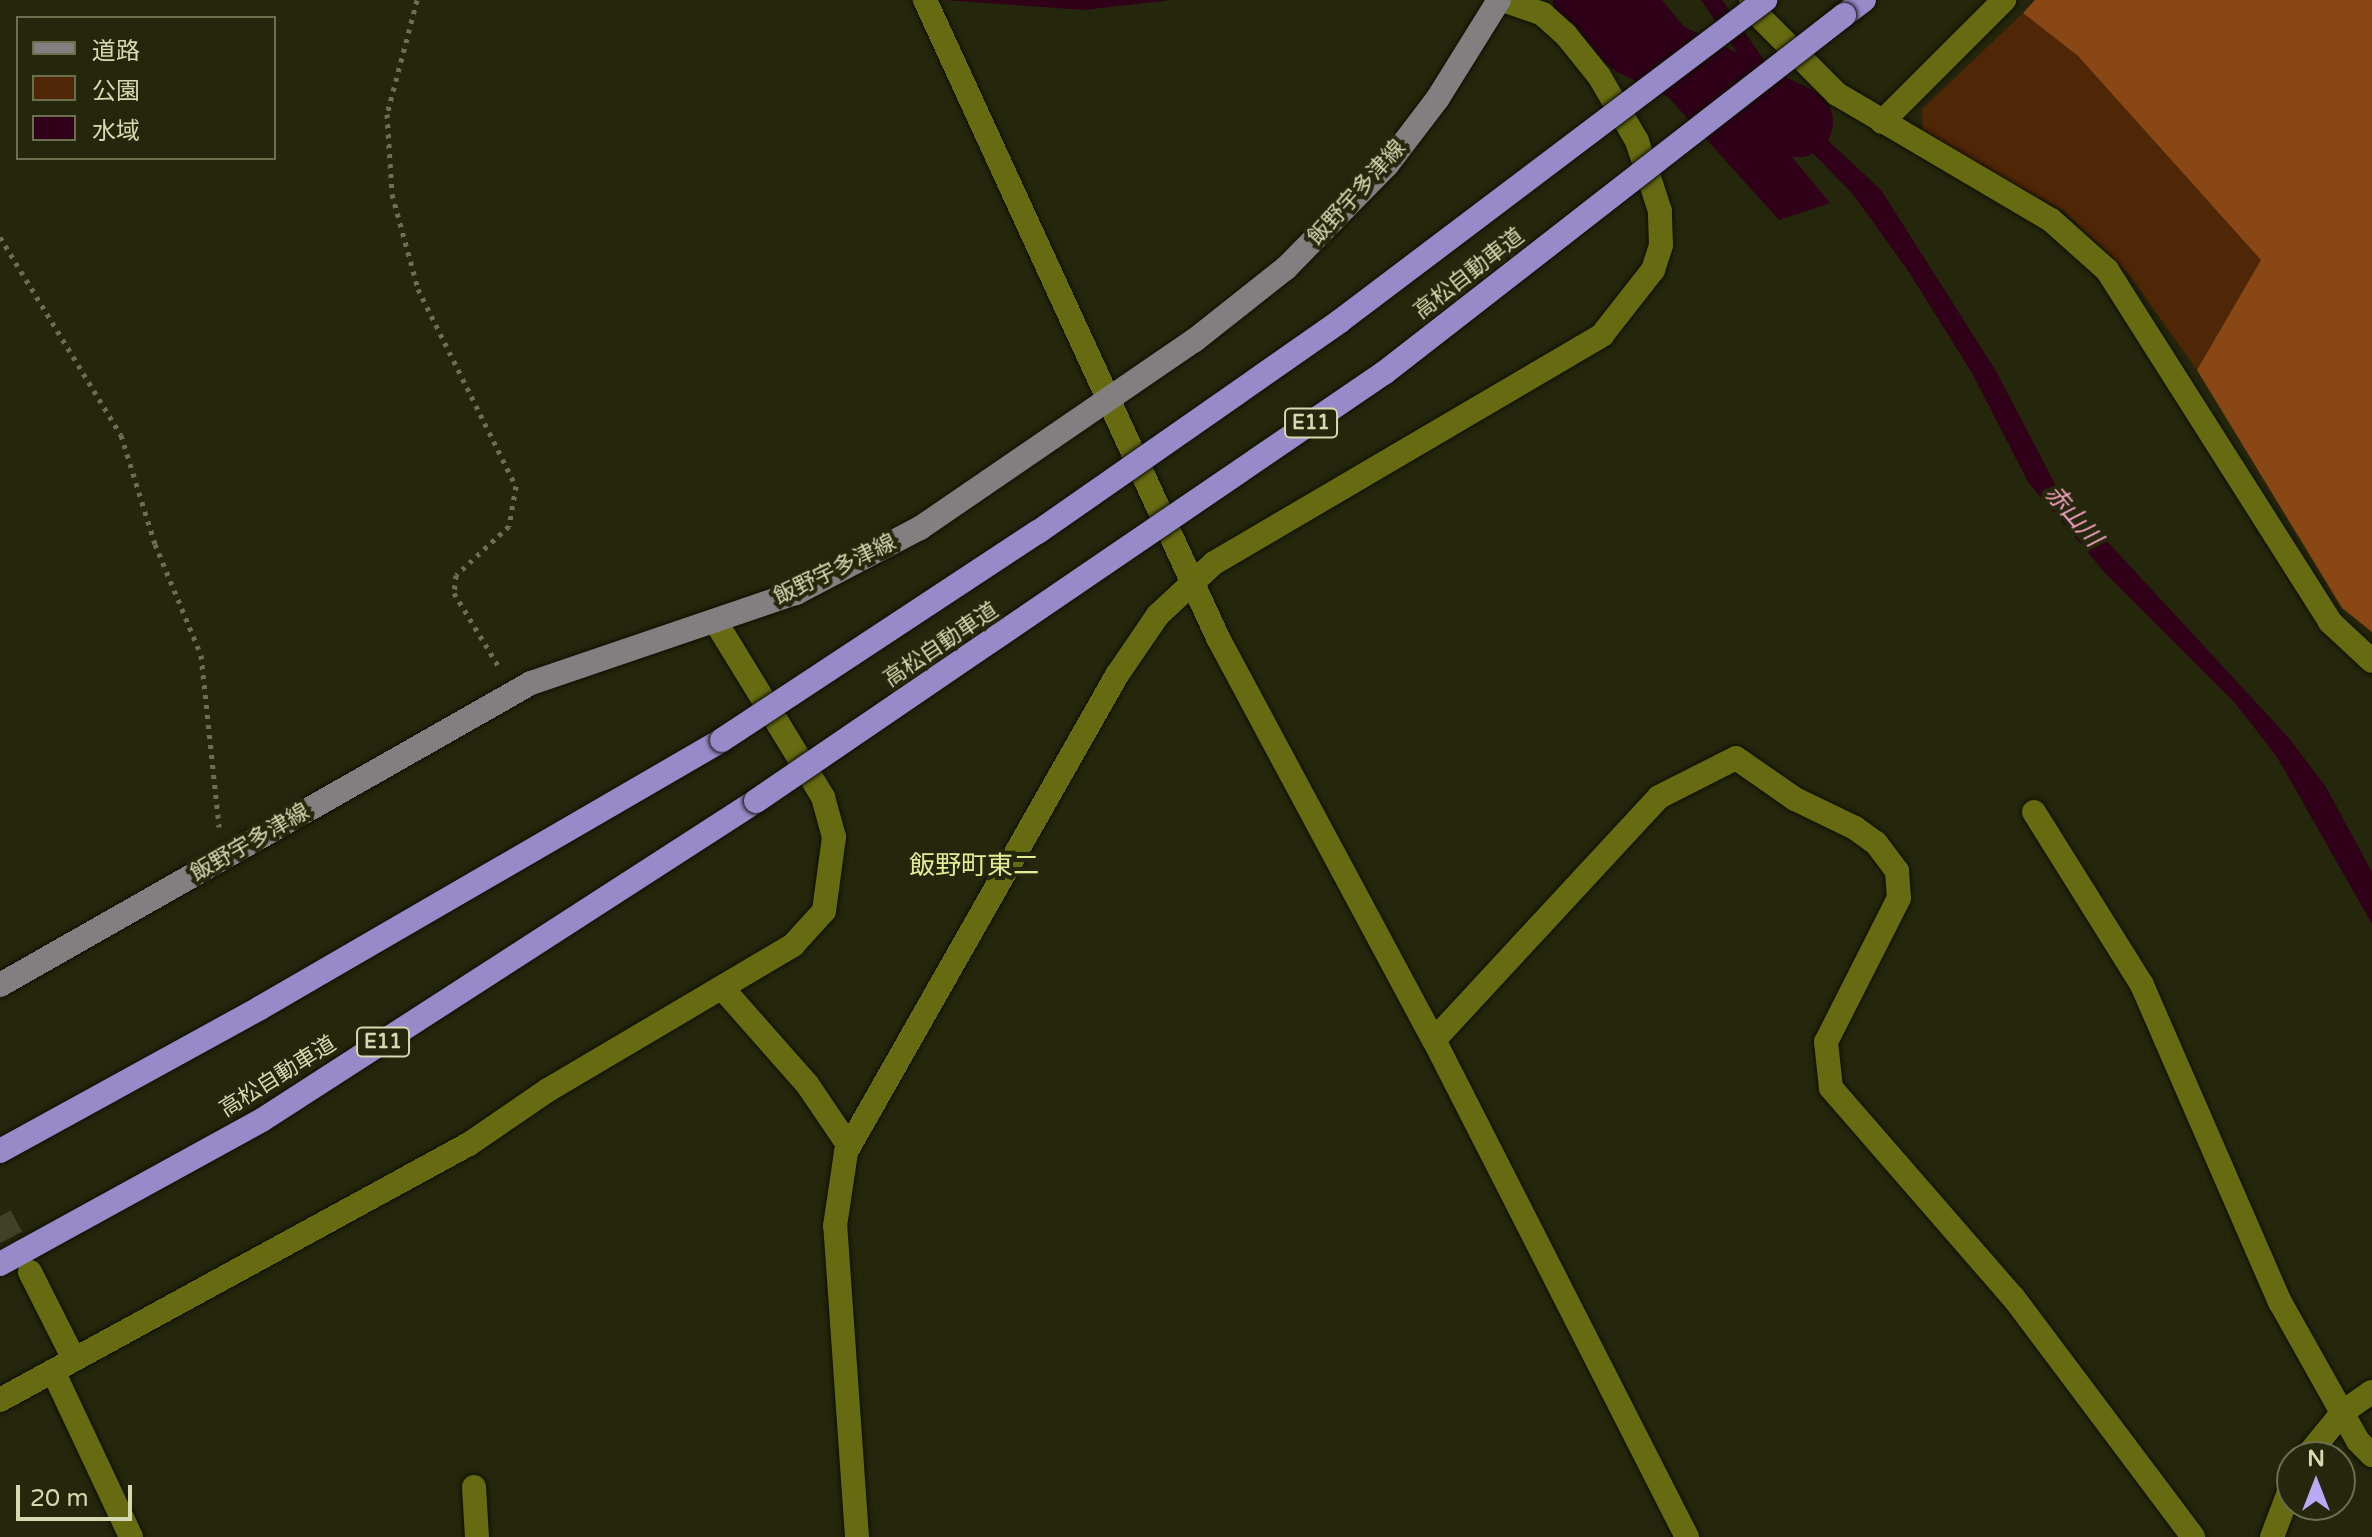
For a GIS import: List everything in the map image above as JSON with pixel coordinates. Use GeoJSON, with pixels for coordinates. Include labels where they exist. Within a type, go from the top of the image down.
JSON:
{"type":"FeatureCollection","features":[{"type":"Feature","properties":{"kind":"highway","name":"高松自動車道"},"geometry":{"type":"LineString","coordinates":[[0,1151],[260,1008],[722,740],[1038,532],[1340,321],[1765,0]]}},
{"type":"Feature","properties":{"kind":"highway","name":"高松自動車道"},"geometry":{"type":"LineString","coordinates":[[0,1264],[262,1120],[756,801],[1384,373],[1864,0]]}},
{"type":"Feature","properties":{"kind":"main road","name":"飯野宇多津線"},"geometry":{"type":"LineString","coordinates":[[0,985],[514,693],[796,593],[920,528],[1107,402],[1286,268],[1347,209],[1438,98],[1501,0]]}},
{"type":"Feature","properties":{"kind":"street"},"geometry":{"type":"LineString","coordinates":[[925,0],[1191,583],[1434,1040],[1687,1537]]}},
{"type":"Feature","properties":{"kind":"street"},"geometry":{"type":"LineString","coordinates":[[857,1537],[835,1226],[849,1146],[1117,675],[1158,615],[1191,583],[1252,538],[1602,335],[1653,270],[1661,245],[1660,211],[1637,141],[1599,76],[1566,35],[1543,14],[1501,0]]}},
{"type":"Feature","properties":{"kind":"street"},"geometry":{"type":"LineString","coordinates":[[1751,0],[1755,12],[1837,94],[2051,220],[2107,270],[2330,622],[2372,661]]}},
{"type":"Feature","properties":{"kind":"street"},"geometry":{"type":"LineString","coordinates":[[1882,122],[2004,0]]}},
{"type":"Feature","properties":{"kind":"street"},"geometry":{"type":"LineString","coordinates":[[0,1400],[469,1144],[548,1090],[724,990],[793,945],[824,911],[834,837],[823,797],[715,621]]}},
{"type":"Feature","properties":{"kind":"street"},"geometry":{"type":"LineString","coordinates":[[1434,1040],[1659,797],[1736,758],[1795,799],[1855,828],[1876,843],[1897,871],[1899,898],[1826,1042],[1831,1088],[2013,1297],[2193,1537]]}},
{"type":"Feature","properties":{"kind":"street"},"geometry":{"type":"LineString","coordinates":[[2034,812],[2142,985],[2280,1302],[2358,1441],[2372,1455]]}},
{"type":"Feature","properties":{"kind":"street"},"geometry":{"type":"LineString","coordinates":[[724,990],[807,1084],[849,1146]]}},
{"type":"Feature","properties":{"kind":"street"},"geometry":{"type":"LineString","coordinates":[[30,1272],[131,1537]]}},
{"type":"Feature","properties":{"kind":"street"},"geometry":{"type":"LineString","coordinates":[[2319,1441],[2343,1412],[2372,1392]]}},
{"type":"Feature","properties":{"kind":"street"},"geometry":{"type":"LineString","coordinates":[[474,1487],[477,1537]]}},
{"type":"Feature","properties":{"kind":"path"},"geometry":{"type":"LineString","coordinates":[[417,0],[387,114],[392,194],[418,289],[516,486],[509,526],[456,575],[454,593],[514,693]]}},
{"type":"Feature","properties":{"kind":"path"},"geometry":{"type":"LineString","coordinates":[[0,237],[121,435],[155,544],[201,655],[222,859]]}},
{"type":"Feature","properties":{"kind":"green space"},"geometry":{"type":"Polygon","coordinates":[[[2023,13],[2078,56],[2262,260],[2197,370],[2128,273],[2064,211],[1923,136],[1922,109],[2023,13]]]}},
{"type":"Feature","properties":{"kind":"shaded area"},"geometry":{"type":"Polygon","coordinates":[[[2035,0],[2372,0],[2372,632],[2342,608],[2197,370],[2261,260],[2078,56],[2023,13],[2035,0]]]}},
{"type":"Feature","properties":{"kind":"water"},"geometry":{"type":"Polygon","coordinates":[[[946,0],[1171,0],[1084,10],[946,0]]]}},
{"type":"Feature","properties":{"kind":"water"},"geometry":{"type":"Polygon","coordinates":[[[1581,0],[1662,0],[1830,203],[1779,220],[1581,0]]]}},
{"type":"Feature","properties":{"kind":"water"},"geometry":{"type":"Polygon","coordinates":[[[1701,0],[1722,0],[1807,121],[1881,190],[1996,371],[2056,486],[2289,738],[2326,787],[2372,872],[2372,924],[2277,757],[2235,703],[2107,575],[2028,482],[1972,373],[1907,269],[1852,193],[1791,131],[1701,0]]]}},
{"type":"Feature","properties":{"kind":"waterway","name":"赤山川"},"geometry":{"type":"LineString","coordinates":[[1588,0],[1634,41],[1798,122]]}},
{"type":"Feature","properties":{"kind":"tunnel"},"geometry":{"type":"LineString","coordinates":[[0,1216],[29,1270]]}},
{"type":"Feature","properties":{"kind":"district","name":"飯野町東二"},"geometry":{"type":"Point","coordinates":[974,866]}}]}
